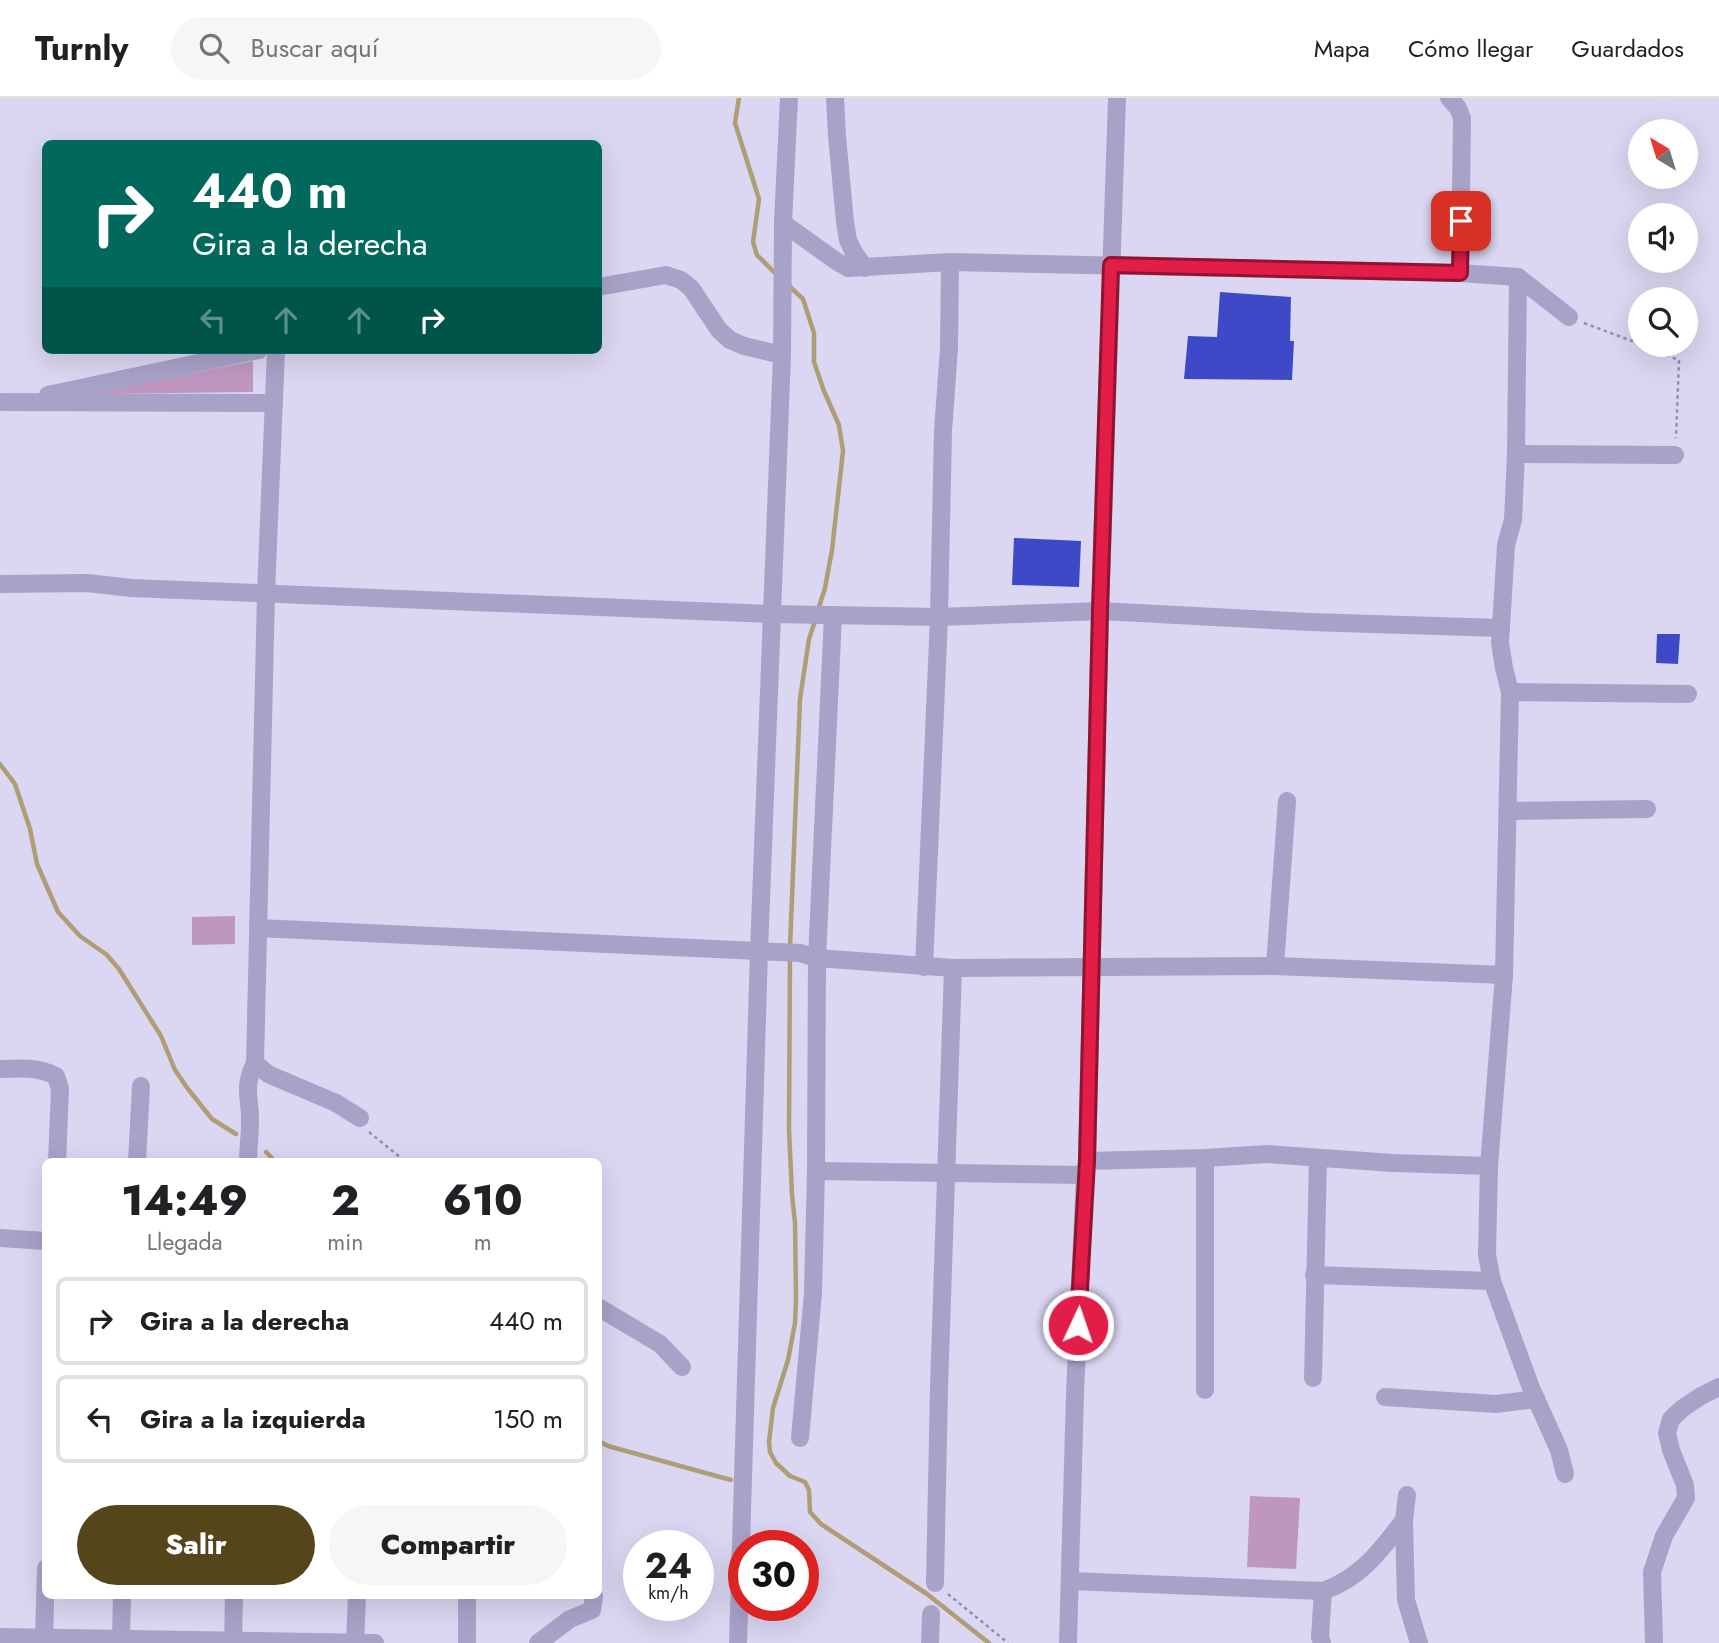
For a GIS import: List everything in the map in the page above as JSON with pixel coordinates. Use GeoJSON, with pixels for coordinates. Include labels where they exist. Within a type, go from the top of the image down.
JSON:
{"type":"FeatureCollection","features":[{"type":"Feature","properties":{"kind":"street"},"geometry":{"type":"LineString","coordinates":[[738,1643],[789,98]]}},
{"type":"Feature","properties":{"kind":"street"},"geometry":{"type":"LineString","coordinates":[[835,98],[845,222],[853,251],[865,268]]}},
{"type":"Feature","properties":{"kind":"street"},"geometry":{"type":"LineString","coordinates":[[1068,1643],[1075,1393],[1086,1168],[1100,611],[1117,98]]}},
{"type":"Feature","properties":{"kind":"street"},"geometry":{"type":"LineString","coordinates":[[1449,98],[1462,118],[1460,273]]}},
{"type":"Feature","properties":{"kind":"street"},"geometry":{"type":"LineString","coordinates":[[783,223],[848,268],[950,262],[1460,273],[1518,277],[1569,317]]}},
{"type":"Feature","properties":{"kind":"street"},"geometry":{"type":"LineString","coordinates":[[924,967],[939,617],[943,431],[949,348],[950,262]]}},
{"type":"Feature","properties":{"kind":"street"},"geometry":{"type":"LineString","coordinates":[[602,286],[666,275],[681,280],[691,288],[719,330],[730,340],[782,355]]}},
{"type":"Feature","properties":{"kind":"street"},"geometry":{"type":"LineString","coordinates":[[1518,277],[1513,520],[1506,545],[1500,643],[1510,692],[1504,975],[1489,1166],[1487,1255],[1492,1281],[1535,1399],[1559,1450],[1565,1474]]}},
{"type":"Feature","properties":{"kind":"street"},"geometry":{"type":"LineString","coordinates":[[7,402],[240,354]]}},
{"type":"Feature","properties":{"kind":"street"},"geometry":{"type":"LineString","coordinates":[[248,1158],[250,1122],[247,1089],[248,1077],[255,1063],[266,593],[276,354]]}},
{"type":"Feature","properties":{"kind":"street"},"geometry":{"type":"LineString","coordinates":[[7,402],[274,403]]}},
{"type":"Feature","properties":{"kind":"street"},"geometry":{"type":"LineString","coordinates":[[1516,454],[1675,455]]}},
{"type":"Feature","properties":{"kind":"street"},"geometry":{"type":"LineString","coordinates":[[0,584],[87,583],[131,588],[771,614],[939,617],[1100,611],[1309,622],[1501,628]]}},
{"type":"Feature","properties":{"kind":"street"},"geometry":{"type":"LineString","coordinates":[[800,1438],[813,1293],[817,958],[833,615]]}},
{"type":"Feature","properties":{"kind":"street"},"geometry":{"type":"LineString","coordinates":[[1510,692],[1688,694]]}},
{"type":"Feature","properties":{"kind":"street"},"geometry":{"type":"LineString","coordinates":[[1275,966],[1287,801]]}},
{"type":"Feature","properties":{"kind":"street"},"geometry":{"type":"LineString","coordinates":[[1508,811],[1647,809]]}},
{"type":"Feature","properties":{"kind":"street"},"geometry":{"type":"LineString","coordinates":[[258,928],[800,953],[817,958],[924,967],[1275,966],[1504,975]]}},
{"type":"Feature","properties":{"kind":"street"},"geometry":{"type":"LineString","coordinates":[[935,1583],[953,968]]}},
{"type":"Feature","properties":{"kind":"street"},"geometry":{"type":"LineString","coordinates":[[255,1063],[268,1073],[313,1092],[360,1118]]}},
{"type":"Feature","properties":{"kind":"street"},"geometry":{"type":"LineString","coordinates":[[0,1069],[45,1070],[56,1076],[60,1090],[57,1158]]}},
{"type":"Feature","properties":{"kind":"street"},"geometry":{"type":"LineString","coordinates":[[136,1158],[141,1086]]}},
{"type":"Feature","properties":{"kind":"street"},"geometry":{"type":"LineString","coordinates":[[816,1171],[946,1172],[1086,1168],[1267,1154],[1489,1166]]}},
{"type":"Feature","properties":{"kind":"street"},"geometry":{"type":"LineString","coordinates":[[1205,1158],[1205,1390]]}},
{"type":"Feature","properties":{"kind":"street"},"geometry":{"type":"LineString","coordinates":[[1313,1378],[1318,1158]]}},
{"type":"Feature","properties":{"kind":"street"},"geometry":{"type":"LineString","coordinates":[[0,1238],[42,1241]]}},
{"type":"Feature","properties":{"kind":"street"},"geometry":{"type":"LineString","coordinates":[[1314,1275],[1492,1281]]}},
{"type":"Feature","properties":{"kind":"street"},"geometry":{"type":"LineString","coordinates":[[602,1310],[660,1344],[682,1367]]}},
{"type":"Feature","properties":{"kind":"street"},"geometry":{"type":"LineString","coordinates":[[1654,1643],[1652,1572],[1664,1536],[1686,1498],[1685,1485],[1667,1433],[1671,1419],[1683,1408],[1719,1387]]}},
{"type":"Feature","properties":{"kind":"street"},"geometry":{"type":"LineString","coordinates":[[1385,1397],[1496,1404],[1535,1399]]}},
{"type":"Feature","properties":{"kind":"street"},"geometry":{"type":"LineString","coordinates":[[1407,1495],[1404,1520],[1406,1600],[1419,1643]]}},
{"type":"Feature","properties":{"kind":"street"},"geometry":{"type":"LineString","coordinates":[[1070,1581],[1323,1591],[1339,1585],[1360,1571],[1382,1549],[1404,1520]]}},
{"type":"Feature","properties":{"kind":"street"},"geometry":{"type":"LineString","coordinates":[[1322,1643],[1320,1637],[1323,1591]]}},
{"type":"Feature","properties":{"kind":"street"},"geometry":{"type":"LineString","coordinates":[[44,1637],[45,1599]]}},
{"type":"Feature","properties":{"kind":"street"},"geometry":{"type":"LineString","coordinates":[[121,1639],[122,1599]]}},
{"type":"Feature","properties":{"kind":"street"},"geometry":{"type":"LineString","coordinates":[[233,1641],[234,1599]]}},
{"type":"Feature","properties":{"kind":"street"},"geometry":{"type":"LineString","coordinates":[[355,1642],[358,1599]]}},
{"type":"Feature","properties":{"kind":"street"},"geometry":{"type":"LineString","coordinates":[[467,1599],[467,1643]]}},
{"type":"Feature","properties":{"kind":"street"},"geometry":{"type":"LineString","coordinates":[[538,1643],[570,1619],[592,1610],[594,1599]]}},
{"type":"Feature","properties":{"kind":"street"},"geometry":{"type":"LineString","coordinates":[[930,1643],[931,1614]]}},
{"type":"Feature","properties":{"kind":"street"},"geometry":{"type":"LineString","coordinates":[[0,1637],[375,1643]]}},
{"type":"Feature","properties":{"kind":"path"},"geometry":{"type":"LineString","coordinates":[[1569,317],[1628,340]]}},
{"type":"Feature","properties":{"kind":"path"},"geometry":{"type":"LineString","coordinates":[[1671,357],[1679,360],[1675,455]]}},
{"type":"Feature","properties":{"kind":"path"},"geometry":{"type":"LineString","coordinates":[[360,1118],[371,1135],[401,1158]]}},
{"type":"Feature","properties":{"kind":"path"},"geometry":{"type":"LineString","coordinates":[[935,1583],[1008,1643]]}},
{"type":"Feature","properties":{"kind":"shaded area"},"geometry":{"type":"Polygon","coordinates":[[[253,361],[253,392],[90,394],[253,361]]]}},
{"type":"Feature","properties":{"kind":"shaded area"},"geometry":{"type":"Polygon","coordinates":[[[235,916],[235,944],[192,945],[192,917],[235,916]]]}},
{"type":"Feature","properties":{"kind":"shaded area"},"geometry":{"type":"Polygon","coordinates":[[[1250,1496],[1300,1498],[1296,1569],[1247,1567],[1250,1496]]]}},
{"type":"Feature","properties":{"kind":"building"},"geometry":{"type":"Polygon","coordinates":[[[1220,292],[1291,297],[1290,341],[1294,341],[1292,380],[1184,379],[1188,336],[1217,337],[1220,292]]]}},
{"type":"Feature","properties":{"kind":"building"},"geometry":{"type":"Polygon","coordinates":[[[1014,538],[1081,541],[1079,587],[1012,585],[1014,538]]]}},
{"type":"Feature","properties":{"kind":"building"},"geometry":{"type":"Polygon","coordinates":[[[1657,634],[1680,634],[1678,664],[1656,663],[1657,634]]]}},
{"type":"Feature","properties":{"kind":"waterway"},"geometry":{"type":"LineString","coordinates":[[739,98],[735,123],[759,199],[753,242],[757,255],[776,274]]}},
{"type":"Feature","properties":{"kind":"waterway"},"geometry":{"type":"LineString","coordinates":[[788,285],[803,299],[814,333],[814,362],[839,425],[843,451],[832,550],[818,610]]}},
{"type":"Feature","properties":{"kind":"waterway"},"geometry":{"type":"LineString","coordinates":[[790,947],[800,699],[809,639],[816,618]]}},
{"type":"Feature","properties":{"kind":"waterway"},"geometry":{"type":"LineString","coordinates":[[0,764],[15,784],[30,829],[37,864],[58,912],[80,936],[107,955],[119,969],[161,1036],[175,1070],[188,1089],[212,1119],[236,1134]]}},
{"type":"Feature","properties":{"kind":"waterway"},"geometry":{"type":"LineString","coordinates":[[790,956],[789,1129],[795,1223],[796,1299],[795,1323],[788,1360],[773,1408],[770,1452],[776,1463],[790,1476],[805,1482],[809,1490],[810,1512],[821,1524],[927,1594],[989,1643]]}},
{"type":"Feature","properties":{"kind":"waterway"},"geometry":{"type":"LineString","coordinates":[[266,1152],[272,1158]]}},
{"type":"Feature","properties":{"kind":"waterway"},"geometry":{"type":"LineString","coordinates":[[602,1443],[731,1480]]}},
{"type":"Feature","properties":{"kind":"route"},"geometry":{"type":"LineString","coordinates":[[1078,1325],[1087,1161],[1111,265],[1460,273],[1461,221]]}}]}
